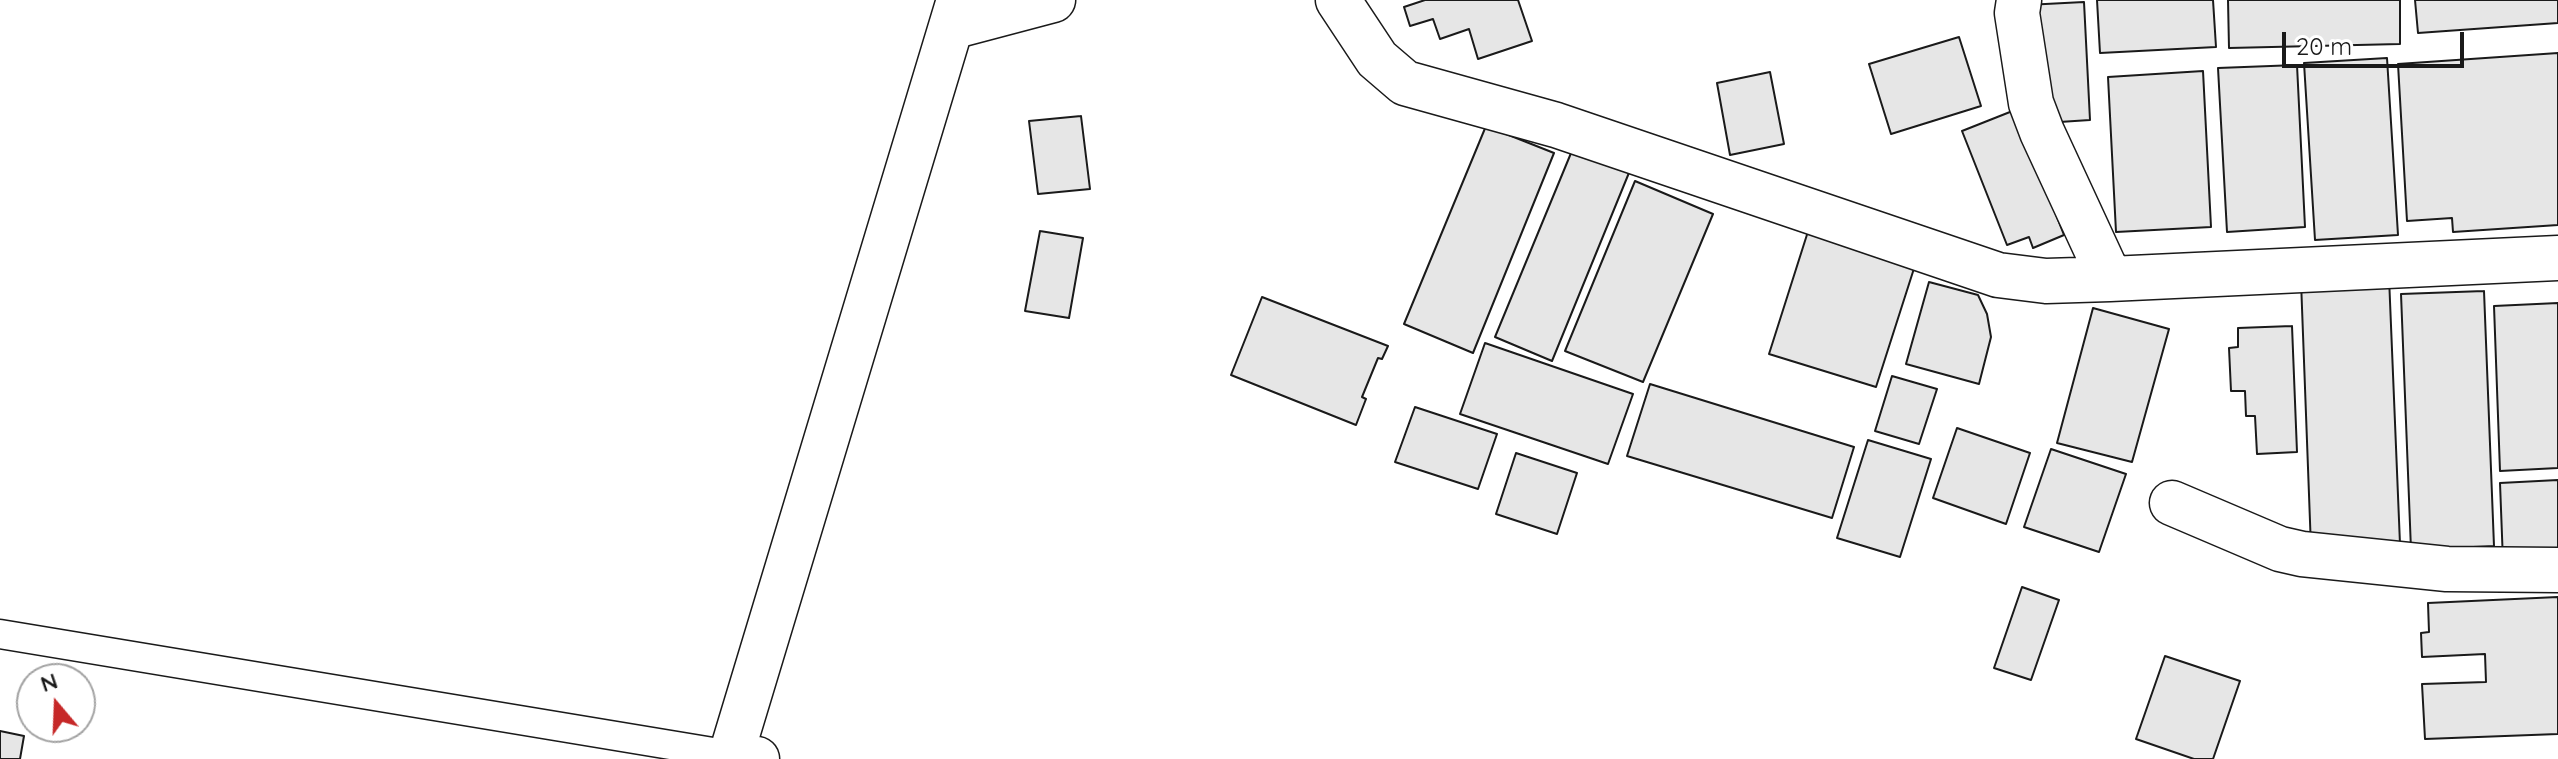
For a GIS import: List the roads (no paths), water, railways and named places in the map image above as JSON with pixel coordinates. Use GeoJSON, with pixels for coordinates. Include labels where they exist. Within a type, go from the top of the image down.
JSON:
{"type":"FeatureCollection","features":[{"type":"Feature","properties":{"kind":"street"},"geometry":{"type":"LineString","coordinates":[[744,757],[955,13],[1053,0]]}},
{"type":"Feature","properties":{"kind":"street"},"geometry":{"type":"LineString","coordinates":[[1338,0],[1377,59],[1405,83],[1580,133],[1998,275],[2046,281],[2558,258]]}},
{"type":"Feature","properties":{"kind":"street"},"geometry":{"type":"LineString","coordinates":[[2019,0],[2017,13],[2031,103],[2110,279]]}},
{"type":"Feature","properties":{"kind":"street"},"geometry":{"type":"LineString","coordinates":[[2172,503],[2280,549],[2302,554],[2447,569],[2558,570]]}},
{"type":"Feature","properties":{"kind":"lane"},"geometry":{"type":"LineString","coordinates":[[0,634],[744,757]]}}]}
